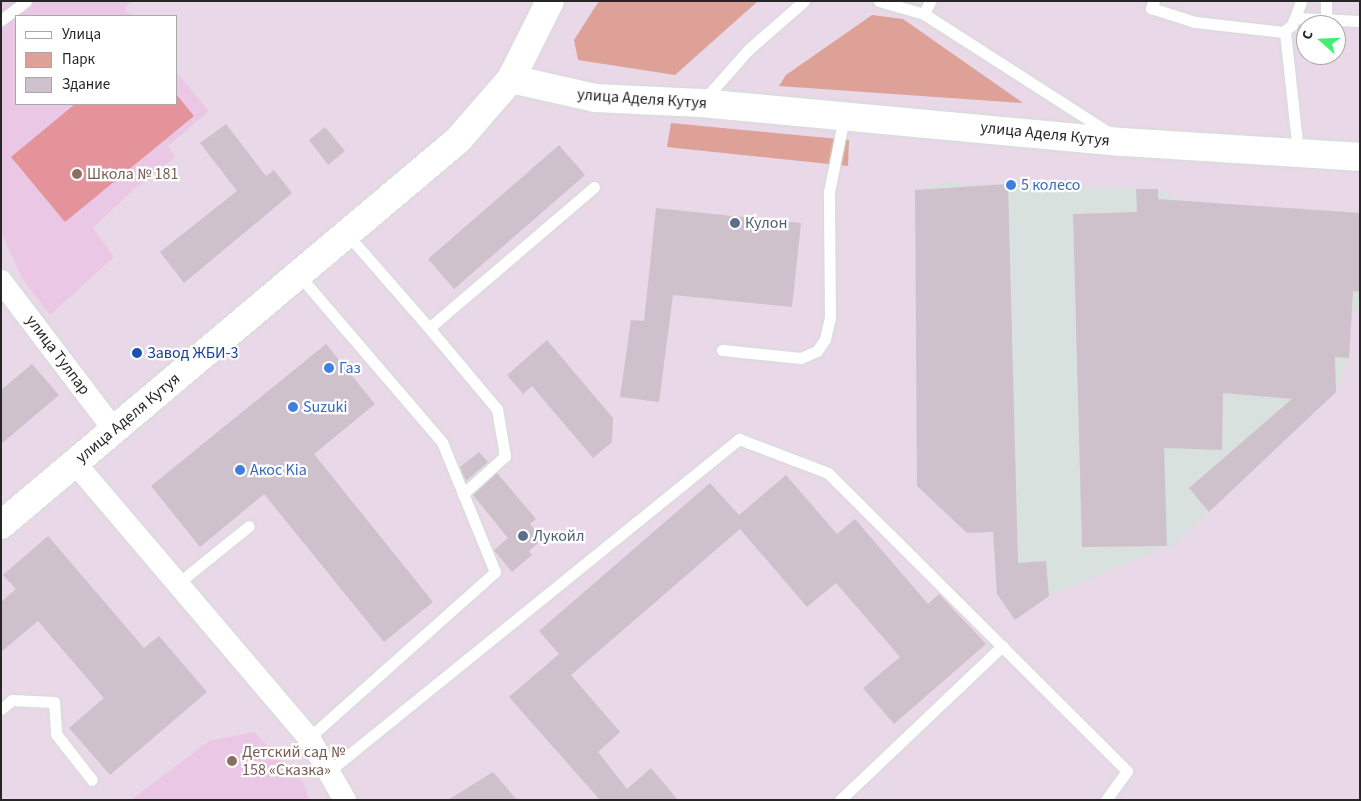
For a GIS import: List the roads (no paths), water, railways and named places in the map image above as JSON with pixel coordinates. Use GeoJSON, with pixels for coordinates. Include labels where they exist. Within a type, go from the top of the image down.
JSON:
{"type":"FeatureCollection","features":[{"type":"Feature","properties":{"kind":"street"},"geometry":{"type":"LineString","coordinates":[[510,79],[550,1]]}},
{"type":"Feature","properties":{"kind":"street","name":"улица Аделя Кутуя"},"geometry":{"type":"LineString","coordinates":[[1,524],[346,232],[458,140],[510,79],[595,98],[701,103],[1123,142],[1298,152],[1360,158]]}},
{"type":"Feature","properties":{"kind":"street","name":"улица Тулпар"},"geometry":{"type":"LineString","coordinates":[[1,281],[114,430]]}},
{"type":"Feature","properties":{"kind":"street"},"geometry":{"type":"LineString","coordinates":[[75,463],[309,738],[345,800]]}},
{"type":"Feature","properties":{"kind":"lane"},"geometry":{"type":"LineString","coordinates":[[1,20],[26,1]]}},
{"type":"Feature","properties":{"kind":"lane"},"geometry":{"type":"LineString","coordinates":[[701,103],[748,50],[804,1]]}},
{"type":"Feature","properties":{"kind":"lane"},"geometry":{"type":"LineString","coordinates":[[879,1],[924,14],[1123,142]]}},
{"type":"Feature","properties":{"kind":"lane"},"geometry":{"type":"LineString","coordinates":[[924,14],[930,1]]}},
{"type":"Feature","properties":{"kind":"lane"},"geometry":{"type":"LineString","coordinates":[[1154,1],[1151,8],[1195,22],[1285,32]]}},
{"type":"Feature","properties":{"kind":"lane"},"geometry":{"type":"LineString","coordinates":[[1298,152],[1285,32],[1295,18],[1301,1]]}},
{"type":"Feature","properties":{"kind":"lane"},"geometry":{"type":"LineString","coordinates":[[1326,1],[1326,15]]}},
{"type":"Feature","properties":{"kind":"lane"},"geometry":{"type":"LineString","coordinates":[[1346,20],[1360,21]]}},
{"type":"Feature","properties":{"kind":"lane"},"geometry":{"type":"LineString","coordinates":[[722,350],[801,358],[817,351],[825,340],[830,318],[829,192],[844,117]]}},
{"type":"Feature","properties":{"kind":"lane"},"geometry":{"type":"LineString","coordinates":[[429,328],[594,187]]}},
{"type":"Feature","properties":{"kind":"lane"},"geometry":{"type":"LineString","coordinates":[[346,232],[497,409],[505,456],[463,494]]}},
{"type":"Feature","properties":{"kind":"lane"},"geometry":{"type":"LineString","coordinates":[[298,274],[442,442],[495,572],[309,738]]}},
{"type":"Feature","properties":{"kind":"lane"},"geometry":{"type":"LineString","coordinates":[[329,771],[739,439],[828,473],[1127,771],[1106,800]]}},
{"type":"Feature","properties":{"kind":"lane"},"geometry":{"type":"LineString","coordinates":[[177,584],[249,526]]}},
{"type":"Feature","properties":{"kind":"lane"},"geometry":{"type":"LineString","coordinates":[[840,800],[1002,646]]}},
{"type":"Feature","properties":{"kind":"lane"},"geometry":{"type":"LineString","coordinates":[[1,709],[12,700],[54,702],[56,734],[92,780]]}},
{"type":"Feature","properties":{"kind":"place","name":"Школа № 181"},"geometry":{"type":"Point","coordinates":[77,174]}},
{"type":"Feature","properties":{"kind":"place","name":"5 колесо"},"geometry":{"type":"Point","coordinates":[1011,185]}},
{"type":"Feature","properties":{"kind":"place","name":"Кулон"},"geometry":{"type":"Point","coordinates":[735,223]}},
{"type":"Feature","properties":{"kind":"place","name":"Завод ЖБИ-3"},"geometry":{"type":"Point","coordinates":[137,353]}},
{"type":"Feature","properties":{"kind":"place","name":"Газ"},"geometry":{"type":"Point","coordinates":[329,368]}},
{"type":"Feature","properties":{"kind":"place","name":"Suzuki"},"geometry":{"type":"Point","coordinates":[293,407]}},
{"type":"Feature","properties":{"kind":"place","name":"Акос Kia"},"geometry":{"type":"Point","coordinates":[240,470]}},
{"type":"Feature","properties":{"kind":"place","name":"Лукойл"},"geometry":{"type":"Point","coordinates":[523,536]}},
{"type":"Feature","properties":{"kind":"place","name":"Детский сад № 158 «Сказка»"},"geometry":{"type":"Point","coordinates":[232,761]}}]}
